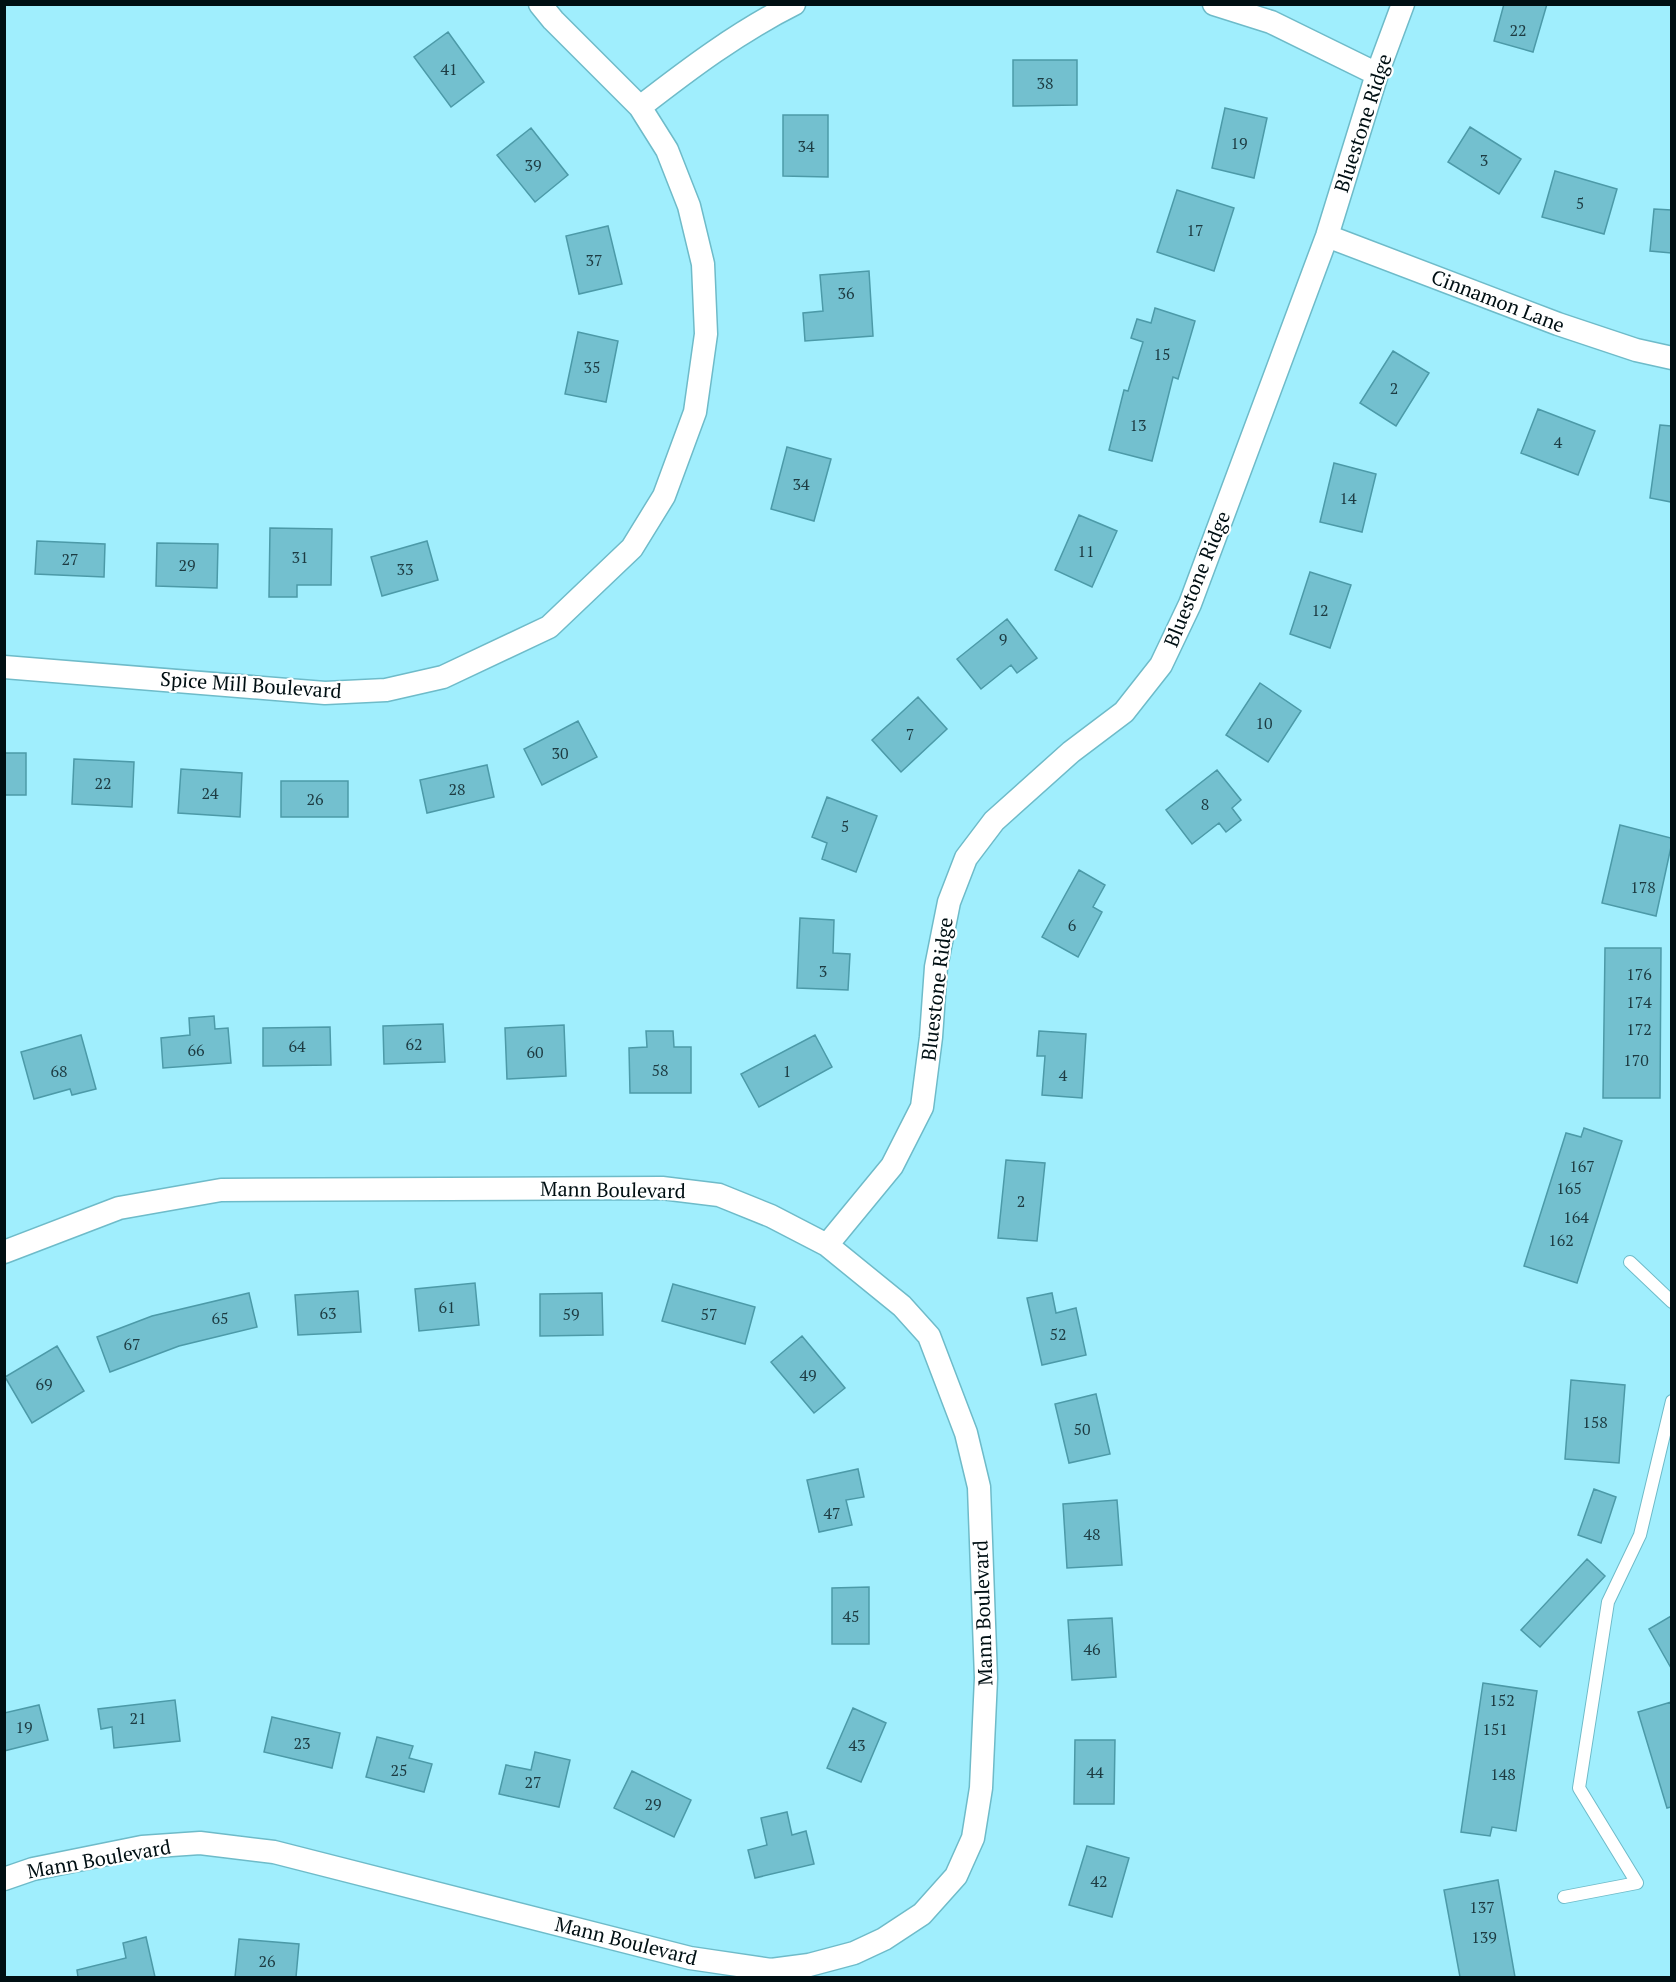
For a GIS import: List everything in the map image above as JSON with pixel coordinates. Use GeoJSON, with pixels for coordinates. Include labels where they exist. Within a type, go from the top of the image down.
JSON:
{"type":"FeatureCollection","features":[{"type":"Feature","properties":{"kind":"street","name":"Spice Mill Boulevard"},"geometry":{"type":"LineString","coordinates":[[4,667],[325,693],[386,690],[443,677],[549,627],[632,548],[664,496],[695,412],[706,334],[703,264],[689,206],[667,150],[640,107],[553,20],[540,4]]}},
{"type":"Feature","properties":{"kind":"street"},"geometry":{"type":"LineString","coordinates":[[640,107],[700,60],[794,4]]}},
{"type":"Feature","properties":{"kind":"street"},"geometry":{"type":"LineString","coordinates":[[1214,4],[1271,22],[1377,74]]}},
{"type":"Feature","properties":{"kind":"street","name":"Bluestone Ridge"},"geometry":{"type":"LineString","coordinates":[[827,1245],[892,1166],[922,1107],[931,1037],[936,967],[949,902],[966,858],[994,821],[1071,752],[1124,712],[1161,665],[1190,604],[1327,237],[1377,74],[1403,4]]}},
{"type":"Feature","properties":{"kind":"street","name":"Cinnamon Lane"},"geometry":{"type":"LineString","coordinates":[[1327,237],[1558,324],[1636,350],[1671,358]]}},
{"type":"Feature","properties":{"kind":"street","name":"Mann Boulevard"},"geometry":{"type":"LineString","coordinates":[[4,1252],[119,1208],[221,1190],[662,1188],[719,1195],[771,1216],[827,1245],[902,1306],[929,1336],[966,1433],[979,1487],[986,1678],[981,1788],[973,1838],[956,1876],[922,1914],[884,1939],[854,1953],[809,1965],[771,1970],[690,1958],[274,1852],[200,1843],[142,1847],[33,1869],[4,1879]]}},
{"type":"Feature","properties":{"kind":"lane"},"geometry":{"type":"LineString","coordinates":[[1630,1262],[1671,1302]]}},
{"type":"Feature","properties":{"kind":"lane"},"geometry":{"type":"LineString","coordinates":[[1564,1897],[1637,1883],[1579,1788],[1608,1602],[1640,1535],[1671,1401]]}},
{"type":"Feature","properties":{"kind":"building"},"geometry":{"type":"Polygon","coordinates":[[[1504,4],[1547,4],[1533,52],[1494,41],[1504,4]]]}},
{"type":"Feature","properties":{"kind":"building"},"geometry":{"type":"Polygon","coordinates":[[[448,32],[484,82],[451,107],[414,57],[448,32]]]}},
{"type":"Feature","properties":{"kind":"building"},"geometry":{"type":"Polygon","coordinates":[[[1013,60],[1077,60],[1077,105],[1013,106],[1013,60]]]}},
{"type":"Feature","properties":{"kind":"building"},"geometry":{"type":"Polygon","coordinates":[[[1225,108],[1267,118],[1254,178],[1212,168],[1225,108]]]}},
{"type":"Feature","properties":{"kind":"building"},"geometry":{"type":"Polygon","coordinates":[[[783,115],[828,115],[828,177],[783,176],[783,115]]]}},
{"type":"Feature","properties":{"kind":"building"},"geometry":{"type":"Polygon","coordinates":[[[1470,127],[1521,159],[1499,194],[1448,162],[1470,127]]]}},
{"type":"Feature","properties":{"kind":"building"},"geometry":{"type":"Polygon","coordinates":[[[531,128],[568,175],[535,202],[497,155],[531,128]]]}},
{"type":"Feature","properties":{"kind":"building"},"geometry":{"type":"Polygon","coordinates":[[[1555,171],[1617,189],[1604,234],[1542,217],[1555,171]]]}},
{"type":"Feature","properties":{"kind":"building"},"geometry":{"type":"Polygon","coordinates":[[[1177,190],[1234,208],[1214,271],[1157,252],[1177,190]]]}},
{"type":"Feature","properties":{"kind":"building"},"geometry":{"type":"Polygon","coordinates":[[[1654,209],[1671,210],[1671,253],[1650,251],[1654,209]]]}},
{"type":"Feature","properties":{"kind":"building"},"geometry":{"type":"Polygon","coordinates":[[[608,226],[622,284],[579,294],[566,236],[608,226]]]}},
{"type":"Feature","properties":{"kind":"building"},"geometry":{"type":"Polygon","coordinates":[[[869,271],[873,336],[805,341],[803,313],[823,311],[820,275],[869,271]]]}},
{"type":"Feature","properties":{"kind":"building"},"geometry":{"type":"Polygon","coordinates":[[[1155,308],[1195,321],[1178,379],[1173,377],[1152,461],[1109,450],[1124,390],[1128,391],[1143,342],[1131,338],[1137,319],[1151,323],[1155,308]]]}},
{"type":"Feature","properties":{"kind":"building"},"geometry":{"type":"Polygon","coordinates":[[[578,332],[618,341],[606,402],[565,394],[578,332]]]}},
{"type":"Feature","properties":{"kind":"building"},"geometry":{"type":"Polygon","coordinates":[[[1393,351],[1429,373],[1396,426],[1360,403],[1393,351]]]}},
{"type":"Feature","properties":{"kind":"building"},"geometry":{"type":"Polygon","coordinates":[[[1538,409],[1595,431],[1578,475],[1521,453],[1538,409]]]}},
{"type":"Feature","properties":{"kind":"building"},"geometry":{"type":"Polygon","coordinates":[[[1660,425],[1671,426],[1671,502],[1650,498],[1660,425]]]}},
{"type":"Feature","properties":{"kind":"building"},"geometry":{"type":"Polygon","coordinates":[[[787,447],[831,459],[814,521],[771,509],[787,447]]]}},
{"type":"Feature","properties":{"kind":"building"},"geometry":{"type":"Polygon","coordinates":[[[1334,463],[1376,474],[1362,532],[1320,522],[1334,463]]]}},
{"type":"Feature","properties":{"kind":"building"},"geometry":{"type":"Polygon","coordinates":[[[1079,515],[1117,531],[1092,587],[1055,570],[1079,515]]]}},
{"type":"Feature","properties":{"kind":"building"},"geometry":{"type":"Polygon","coordinates":[[[270,528],[332,529],[331,585],[297,585],[297,597],[269,597],[270,528]]]}},
{"type":"Feature","properties":{"kind":"building"},"geometry":{"type":"Polygon","coordinates":[[[37,541],[105,544],[104,577],[35,574],[37,541]]]}},
{"type":"Feature","properties":{"kind":"building"},"geometry":{"type":"Polygon","coordinates":[[[427,541],[438,580],[382,596],[371,557],[427,541]]]}},
{"type":"Feature","properties":{"kind":"building"},"geometry":{"type":"Polygon","coordinates":[[[157,543],[218,544],[217,588],[156,586],[157,543]]]}},
{"type":"Feature","properties":{"kind":"building"},"geometry":{"type":"Polygon","coordinates":[[[1310,572],[1351,585],[1330,648],[1290,634],[1310,572]]]}},
{"type":"Feature","properties":{"kind":"building"},"geometry":{"type":"Polygon","coordinates":[[[1007,619],[1037,658],[1017,673],[1011,665],[981,689],[957,659],[1007,619]]]}},
{"type":"Feature","properties":{"kind":"building"},"geometry":{"type":"Polygon","coordinates":[[[1260,683],[1301,711],[1268,762],[1226,735],[1260,683]]]}},
{"type":"Feature","properties":{"kind":"building"},"geometry":{"type":"Polygon","coordinates":[[[918,697],[947,729],[901,772],[872,740],[918,697]]]}},
{"type":"Feature","properties":{"kind":"building"},"geometry":{"type":"Polygon","coordinates":[[[578,721],[597,757],[542,785],[524,749],[578,721]]]}},
{"type":"Feature","properties":{"kind":"building"},"geometry":{"type":"Polygon","coordinates":[[[4,753],[26,753],[26,795],[4,795],[4,753]]]}},
{"type":"Feature","properties":{"kind":"building"},"geometry":{"type":"Polygon","coordinates":[[[74,759],[134,762],[132,807],[72,804],[74,759]]]}},
{"type":"Feature","properties":{"kind":"building"},"geometry":{"type":"Polygon","coordinates":[[[487,765],[494,797],[427,813],[420,780],[487,765]]]}},
{"type":"Feature","properties":{"kind":"building"},"geometry":{"type":"Polygon","coordinates":[[[181,769],[242,773],[240,817],[178,813],[181,769]]]}},
{"type":"Feature","properties":{"kind":"building"},"geometry":{"type":"Polygon","coordinates":[[[1217,770],[1241,800],[1232,808],[1241,820],[1226,832],[1219,823],[1192,844],[1166,810],[1217,770]]]}},
{"type":"Feature","properties":{"kind":"building"},"geometry":{"type":"Polygon","coordinates":[[[281,781],[348,781],[348,817],[281,817],[281,781]]]}},
{"type":"Feature","properties":{"kind":"building"},"geometry":{"type":"Polygon","coordinates":[[[827,797],[877,816],[856,872],[822,859],[827,843],[812,837],[827,797]]]}},
{"type":"Feature","properties":{"kind":"building"},"geometry":{"type":"Polygon","coordinates":[[[1620,825],[1671,838],[1656,916],[1602,903],[1620,825]]]}},
{"type":"Feature","properties":{"kind":"building"},"geometry":{"type":"Polygon","coordinates":[[[1079,870],[1105,885],[1093,907],[1102,912],[1078,957],[1042,937],[1079,870]]]}},
{"type":"Feature","properties":{"kind":"building"},"geometry":{"type":"Polygon","coordinates":[[[800,918],[834,920],[833,953],[850,954],[848,990],[797,988],[800,918]]]}},
{"type":"Feature","properties":{"kind":"building"},"geometry":{"type":"Polygon","coordinates":[[[1605,948],[1661,948],[1660,1098],[1603,1098],[1605,948]]]}},
{"type":"Feature","properties":{"kind":"building"},"geometry":{"type":"Polygon","coordinates":[[[214,1016],[215,1029],[228,1028],[231,1063],[163,1068],[161,1038],[190,1035],[189,1018],[214,1016]]]}},
{"type":"Feature","properties":{"kind":"building"},"geometry":{"type":"Polygon","coordinates":[[[443,1024],[445,1062],[384,1064],[383,1026],[443,1024]]]}},
{"type":"Feature","properties":{"kind":"building"},"geometry":{"type":"Polygon","coordinates":[[[564,1025],[566,1076],[507,1079],[505,1028],[564,1025]]]}},
{"type":"Feature","properties":{"kind":"building"},"geometry":{"type":"Polygon","coordinates":[[[330,1027],[331,1065],[263,1066],[263,1028],[330,1027]]]}},
{"type":"Feature","properties":{"kind":"building"},"geometry":{"type":"Polygon","coordinates":[[[646,1031],[673,1031],[674,1047],[691,1047],[691,1093],[630,1093],[629,1048],[647,1047],[646,1031]]]}},
{"type":"Feature","properties":{"kind":"building"},"geometry":{"type":"Polygon","coordinates":[[[1039,1031],[1086,1034],[1082,1098],[1042,1095],[1045,1056],[1037,1056],[1039,1031]]]}},
{"type":"Feature","properties":{"kind":"building"},"geometry":{"type":"Polygon","coordinates":[[[81,1035],[96,1089],[72,1095],[70,1089],[34,1099],[21,1052],[81,1035]]]}},
{"type":"Feature","properties":{"kind":"building"},"geometry":{"type":"Polygon","coordinates":[[[815,1035],[832,1067],[759,1107],[741,1074],[815,1035]]]}},
{"type":"Feature","properties":{"kind":"building"},"geometry":{"type":"Polygon","coordinates":[[[1584,1128],[1622,1141],[1577,1283],[1524,1266],[1566,1133],[1581,1137],[1584,1128]]]}},
{"type":"Feature","properties":{"kind":"building"},"geometry":{"type":"Polygon","coordinates":[[[1006,1160],[1045,1163],[1037,1241],[998,1238],[1006,1160]]]}},
{"type":"Feature","properties":{"kind":"building"},"geometry":{"type":"Polygon","coordinates":[[[475,1283],[479,1325],[419,1331],[415,1289],[475,1283]]]}},
{"type":"Feature","properties":{"kind":"building"},"geometry":{"type":"Polygon","coordinates":[[[673,1284],[755,1307],[745,1344],[662,1321],[673,1284]]]}},
{"type":"Feature","properties":{"kind":"building"},"geometry":{"type":"Polygon","coordinates":[[[358,1291],[361,1332],[298,1335],[295,1295],[358,1291]]]}},
{"type":"Feature","properties":{"kind":"building"},"geometry":{"type":"Polygon","coordinates":[[[249,1293],[257,1327],[179,1346],[110,1372],[97,1337],[152,1316],[249,1293]]]}},
{"type":"Feature","properties":{"kind":"building"},"geometry":{"type":"Polygon","coordinates":[[[602,1293],[603,1335],[540,1336],[540,1294],[602,1293]]]}},
{"type":"Feature","properties":{"kind":"building"},"geometry":{"type":"Polygon","coordinates":[[[1052,1293],[1056,1313],[1076,1308],[1086,1355],[1042,1365],[1027,1298],[1052,1293]]]}},
{"type":"Feature","properties":{"kind":"building"},"geometry":{"type":"Polygon","coordinates":[[[802,1336],[845,1388],[814,1413],[771,1362],[802,1336]]]}},
{"type":"Feature","properties":{"kind":"building"},"geometry":{"type":"Polygon","coordinates":[[[57,1346],[84,1391],[32,1423],[5,1377],[57,1346]]]}},
{"type":"Feature","properties":{"kind":"building"},"geometry":{"type":"Polygon","coordinates":[[[1571,1380],[1625,1385],[1619,1463],[1565,1459],[1571,1380]]]}},
{"type":"Feature","properties":{"kind":"building"},"geometry":{"type":"Polygon","coordinates":[[[1096,1394],[1110,1454],[1069,1463],[1055,1404],[1096,1394]]]}},
{"type":"Feature","properties":{"kind":"building"},"geometry":{"type":"Polygon","coordinates":[[[858,1469],[864,1497],[846,1500],[852,1525],[819,1532],[807,1480],[858,1469]]]}},
{"type":"Feature","properties":{"kind":"building"},"geometry":{"type":"Polygon","coordinates":[[[1594,1489],[1616,1497],[1601,1543],[1578,1535],[1594,1489]]]}},
{"type":"Feature","properties":{"kind":"building"},"geometry":{"type":"Polygon","coordinates":[[[1117,1500],[1122,1565],[1067,1568],[1063,1504],[1117,1500]]]}},
{"type":"Feature","properties":{"kind":"building"},"geometry":{"type":"Polygon","coordinates":[[[1587,1559],[1605,1576],[1540,1647],[1521,1630],[1587,1559]]]}},
{"type":"Feature","properties":{"kind":"building"},"geometry":{"type":"Polygon","coordinates":[[[869,1587],[869,1644],[832,1644],[832,1588],[869,1587]]]}},
{"type":"Feature","properties":{"kind":"building"},"geometry":{"type":"Polygon","coordinates":[[[1671,1616],[1671,1668],[1649,1629],[1671,1616]]]}},
{"type":"Feature","properties":{"kind":"building"},"geometry":{"type":"Polygon","coordinates":[[[1112,1618],[1116,1677],[1072,1680],[1068,1620],[1112,1618]]]}},
{"type":"Feature","properties":{"kind":"building"},"geometry":{"type":"Polygon","coordinates":[[[1483,1683],[1537,1691],[1516,1831],[1492,1827],[1490,1836],[1461,1832],[1483,1683]]]}},
{"type":"Feature","properties":{"kind":"building"},"geometry":{"type":"Polygon","coordinates":[[[175,1700],[180,1741],[114,1748],[112,1727],[101,1729],[98,1709],[175,1700]]]}},
{"type":"Feature","properties":{"kind":"building"},"geometry":{"type":"Polygon","coordinates":[[[1671,1702],[1671,1807],[1667,1808],[1638,1712],[1671,1702]]]}},
{"type":"Feature","properties":{"kind":"building"},"geometry":{"type":"Polygon","coordinates":[[[39,1705],[48,1740],[4,1751],[4,1713],[39,1705]]]}},
{"type":"Feature","properties":{"kind":"building"},"geometry":{"type":"Polygon","coordinates":[[[853,1708],[886,1723],[861,1782],[827,1768],[853,1708]]]}},
{"type":"Feature","properties":{"kind":"building"},"geometry":{"type":"Polygon","coordinates":[[[272,1717],[340,1733],[332,1768],[264,1752],[272,1717]]]}},
{"type":"Feature","properties":{"kind":"building"},"geometry":{"type":"Polygon","coordinates":[[[377,1737],[413,1746],[409,1758],[432,1764],[424,1792],[366,1777],[377,1737]]]}},
{"type":"Feature","properties":{"kind":"building"},"geometry":{"type":"Polygon","coordinates":[[[1075,1740],[1115,1740],[1114,1804],[1074,1804],[1075,1740]]]}},
{"type":"Feature","properties":{"kind":"building"},"geometry":{"type":"Polygon","coordinates":[[[535,1752],[570,1760],[559,1807],[499,1794],[506,1765],[531,1770],[535,1752]]]}},
{"type":"Feature","properties":{"kind":"building"},"geometry":{"type":"Polygon","coordinates":[[[632,1771],[691,1800],[674,1837],[614,1808],[632,1771]]]}},
{"type":"Feature","properties":{"kind":"building"},"geometry":{"type":"Polygon","coordinates":[[[787,1812],[792,1835],[806,1831],[814,1864],[755,1878],[748,1850],[767,1845],[761,1818],[787,1812]]]}},
{"type":"Feature","properties":{"kind":"building"},"geometry":{"type":"Polygon","coordinates":[[[1087,1846],[1129,1858],[1112,1917],[1069,1905],[1087,1846]]]}},
{"type":"Feature","properties":{"kind":"building"},"geometry":{"type":"Polygon","coordinates":[[[1498,1880],[1515,1977],[1460,1977],[1444,1890],[1498,1880]]]}},
{"type":"Feature","properties":{"kind":"building"},"geometry":{"type":"Polygon","coordinates":[[[146,1937],[155,1977],[78,1977],[77,1970],[126,1958],[123,1943],[146,1937]]]}},
{"type":"Feature","properties":{"kind":"building"},"geometry":{"type":"Polygon","coordinates":[[[239,1939],[299,1944],[296,1977],[235,1977],[239,1939]]]}}]}
